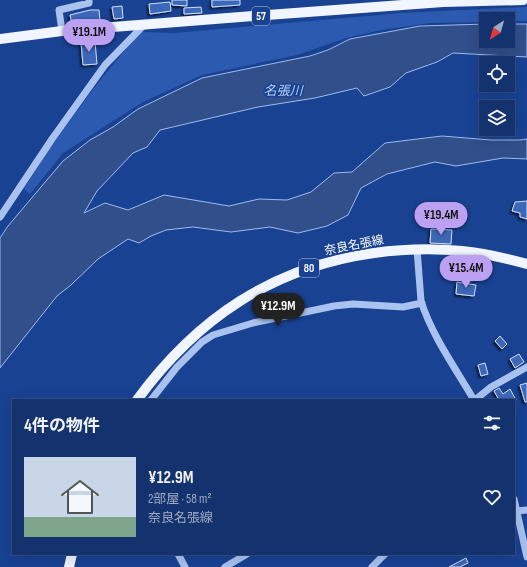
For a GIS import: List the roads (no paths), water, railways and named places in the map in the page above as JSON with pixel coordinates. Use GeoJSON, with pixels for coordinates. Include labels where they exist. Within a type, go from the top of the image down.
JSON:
{"type":"FeatureCollection","features":[{"type":"Feature","properties":{"kind":"main road","name":"57"},"geometry":{"type":"LineString","coordinates":[[0,39],[62,31],[144,24],[442,2],[523,0]]}},
{"type":"Feature","properties":{"kind":"main road","name":"奈良名張線"},"geometry":{"type":"LineString","coordinates":[[138,399],[173,356],[198,332],[235,305],[270,283],[309,268],[345,258],[390,251],[417,249],[462,251],[494,256],[527,264]]}},
{"type":"Feature","properties":{"kind":"main road"},"geometry":{"type":"LineString","coordinates":[[69,567],[72,555]]}},
{"type":"Feature","properties":{"kind":"street"},"geometry":{"type":"LineString","coordinates":[[62,31],[59,10],[89,3],[89,0]]}},
{"type":"Feature","properties":{"kind":"street"},"geometry":{"type":"LineString","coordinates":[[0,217],[52,139],[105,65],[144,24]]}},
{"type":"Feature","properties":{"kind":"street"},"geometry":{"type":"LineString","coordinates":[[417,249],[422,303],[428,320],[474,399]]}},
{"type":"Feature","properties":{"kind":"street"},"geometry":{"type":"LineString","coordinates":[[152,399],[177,367],[202,342],[213,335],[252,323],[334,306],[353,304],[403,307],[422,303]]}},
{"type":"Feature","properties":{"kind":"street"},"geometry":{"type":"LineString","coordinates":[[476,399],[491,387],[527,367]]}},
{"type":"Feature","properties":{"kind":"street"},"geometry":{"type":"LineString","coordinates":[[515,503],[527,557]]}},
{"type":"Feature","properties":{"kind":"street"},"geometry":{"type":"LineString","coordinates":[[517,511],[527,510]]}},
{"type":"Feature","properties":{"kind":"street"},"geometry":{"type":"LineString","coordinates":[[179,555],[185,567]]}},
{"type":"Feature","properties":{"kind":"street"},"geometry":{"type":"LineString","coordinates":[[225,567],[245,555]]}},
{"type":"Feature","properties":{"kind":"street"},"geometry":{"type":"LineString","coordinates":[[372,567],[384,555]]}},
{"type":"Feature","properties":{"kind":"water","name":"名張川"},"geometry":{"type":"Polygon","coordinates":[[[479,24],[479,48],[515,48],[515,24],[527,24],[527,57],[453,53],[437,62],[406,73],[390,87],[364,96],[357,88],[315,98],[258,107],[160,130],[147,147],[133,153],[97,191],[84,213],[105,203],[128,210],[164,195],[229,206],[259,199],[287,200],[311,192],[334,173],[352,172],[385,143],[442,136],[491,140],[527,139],[527,159],[503,158],[456,166],[435,162],[387,174],[361,188],[348,215],[327,226],[298,233],[270,227],[231,232],[193,227],[166,230],[139,243],[128,239],[98,259],[71,285],[57,296],[0,368],[0,238],[8,226],[63,161],[90,140],[113,127],[138,109],[202,78],[310,56],[328,50],[350,39],[420,26],[479,24]]]}}]}
